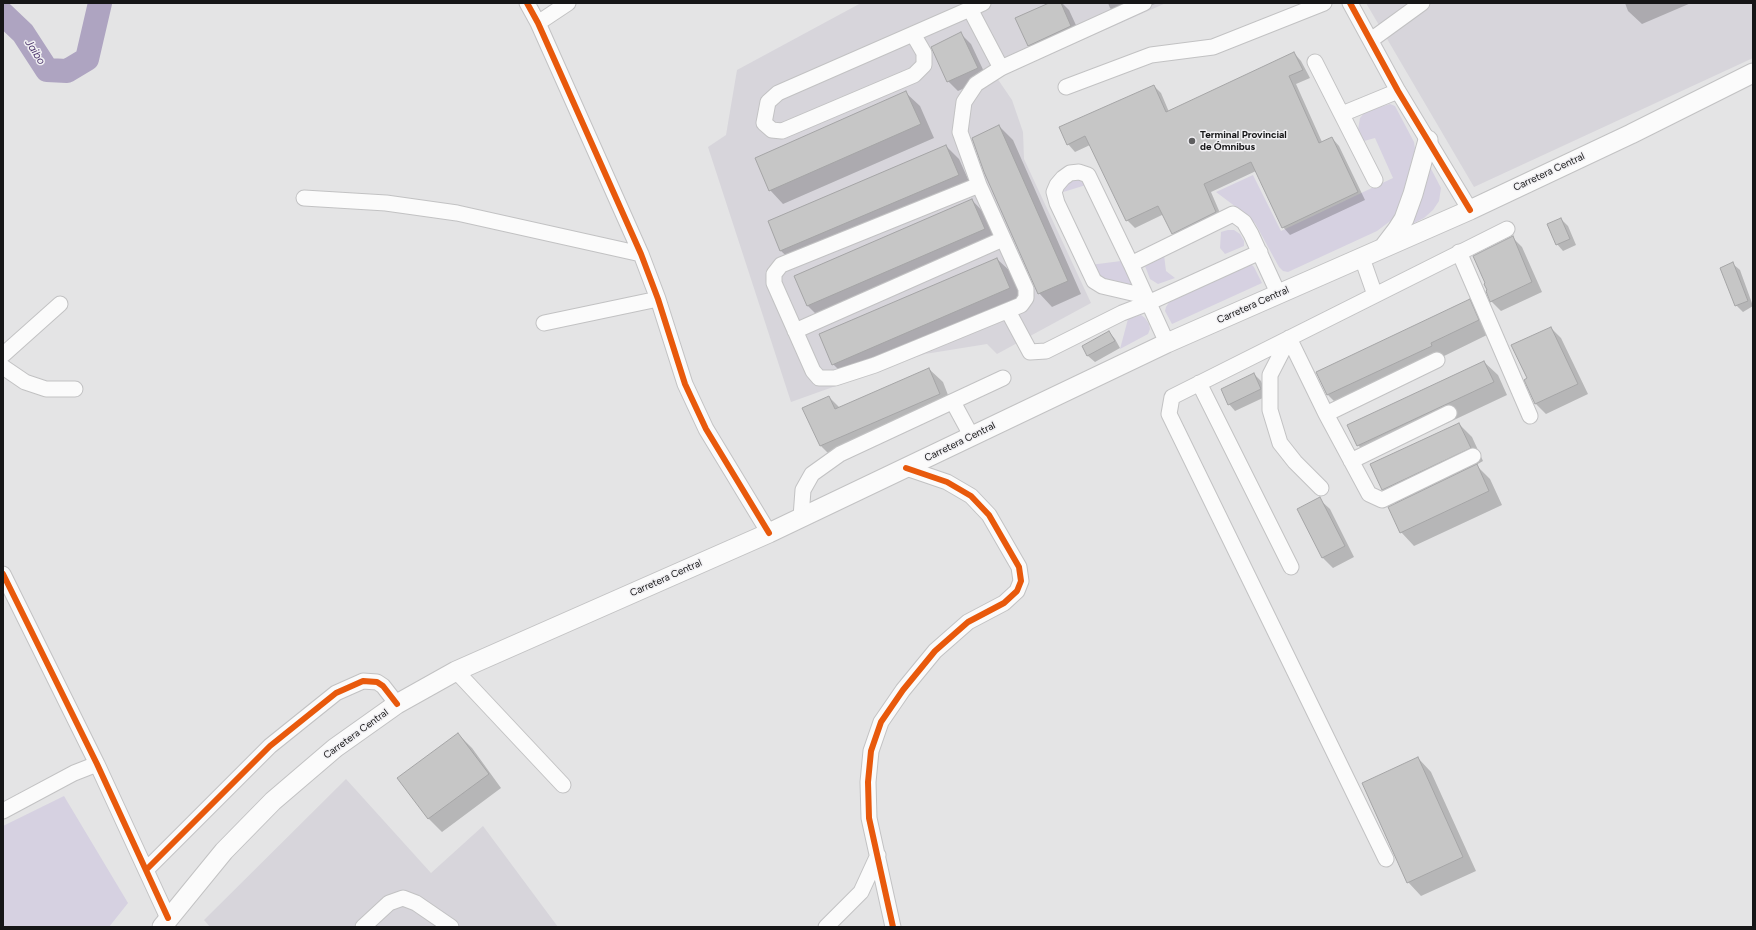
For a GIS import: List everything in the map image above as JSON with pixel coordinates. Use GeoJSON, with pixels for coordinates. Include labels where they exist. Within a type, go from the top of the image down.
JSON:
{"type":"FeatureCollection","features":[{"type":"Feature","properties":{"kind":"main road","name":"Carretera Central"},"geometry":{"type":"LineString","coordinates":[[165,923],[224,852],[273,801],[335,748],[397,704],[456,671],[769,533],[1167,343],[1470,210],[1631,134],[1753,73]]}},
{"type":"Feature","properties":{"kind":"main road"},"geometry":{"type":"LineString","coordinates":[[1383,248],[1404,219],[1413,194],[1428,140]]}},
{"type":"Feature","properties":{"kind":"street"},"geometry":{"type":"LineString","coordinates":[[527,3],[538,23],[640,254],[658,299],[685,384],[706,429],[769,533]]}},
{"type":"Feature","properties":{"kind":"street"},"geometry":{"type":"LineString","coordinates":[[538,23],[568,3]]}},
{"type":"Feature","properties":{"kind":"street"},"geometry":{"type":"LineString","coordinates":[[978,185],[781,265],[774,274],[774,283],[813,371],[819,378],[835,378],[875,365],[1021,305],[1026,298],[1026,289],[978,185],[960,132],[964,102],[976,84],[1001,68],[1144,3]]}},
{"type":"Feature","properties":{"kind":"street"},"geometry":{"type":"LineString","coordinates":[[1066,87],[1151,55],[1213,47],[1324,3]]}},
{"type":"Feature","properties":{"kind":"street"},"geometry":{"type":"LineString","coordinates":[[1350,3],[1398,91],[1470,210]]}},
{"type":"Feature","properties":{"kind":"street"},"geometry":{"type":"LineString","coordinates":[[1371,40],[1422,3]]}},
{"type":"Feature","properties":{"kind":"street"},"geometry":{"type":"LineString","coordinates":[[913,34],[924,53],[924,65],[914,75],[782,131],[772,130],[764,123],[768,102],[778,93],[976,6],[1001,68]]}},
{"type":"Feature","properties":{"kind":"street"},"geometry":{"type":"LineString","coordinates":[[1315,62],[1375,180]]}},
{"type":"Feature","properties":{"kind":"street"},"geometry":{"type":"LineString","coordinates":[[1342,114],[1398,91]]}},
{"type":"Feature","properties":{"kind":"street"},"geometry":{"type":"LineString","coordinates":[[1147,299],[1102,286],[1094,281],[1057,203],[1054,192],[1057,185],[1070,173],[1079,172],[1088,175],[1131,264],[1147,299],[1167,343]]}},
{"type":"Feature","properties":{"kind":"street"},"geometry":{"type":"LineString","coordinates":[[304,198],[386,203],[457,213],[640,254]]}},
{"type":"Feature","properties":{"kind":"street"},"geometry":{"type":"LineString","coordinates":[[1131,264],[1233,214],[1244,222],[1260,252],[1278,293]]}},
{"type":"Feature","properties":{"kind":"street"},"geometry":{"type":"LineString","coordinates":[[1386,859],[1169,414],[1172,397],[1507,229]]}},
{"type":"Feature","properties":{"kind":"street"},"geometry":{"type":"LineString","coordinates":[[795,331],[1003,239]]}},
{"type":"Feature","properties":{"kind":"street"},"geometry":{"type":"LineString","coordinates":[[1008,310],[1030,352],[1046,351],[1147,299],[1260,252]]}},
{"type":"Feature","properties":{"kind":"street"},"geometry":{"type":"LineString","coordinates":[[1459,252],[1530,416]]}},
{"type":"Feature","properties":{"kind":"street"},"geometry":{"type":"LineString","coordinates":[[1362,258],[1376,295]]}},
{"type":"Feature","properties":{"kind":"street"},"geometry":{"type":"LineString","coordinates":[[544,323],[658,299]]}},
{"type":"Feature","properties":{"kind":"street"},"geometry":{"type":"LineString","coordinates":[[3,355],[60,304]]}},
{"type":"Feature","properties":{"kind":"street"},"geometry":{"type":"LineString","coordinates":[[1289,338],[1326,414],[1369,494],[1382,500],[1473,456]]}},
{"type":"Feature","properties":{"kind":"street"},"geometry":{"type":"LineString","coordinates":[[1289,338],[1270,375],[1270,410],[1280,443],[1295,462],[1321,488]]}},
{"type":"Feature","properties":{"kind":"street"},"geometry":{"type":"LineString","coordinates":[[1326,414],[1437,360]]}},
{"type":"Feature","properties":{"kind":"street"},"geometry":{"type":"LineString","coordinates":[[3,367],[24,382],[46,390],[75,389]]}},
{"type":"Feature","properties":{"kind":"street"},"geometry":{"type":"LineString","coordinates":[[801,517],[803,490],[812,474],[840,454],[1004,378]]}},
{"type":"Feature","properties":{"kind":"street"},"geometry":{"type":"LineString","coordinates":[[1199,384],[1291,567]]}},
{"type":"Feature","properties":{"kind":"street"},"geometry":{"type":"LineString","coordinates":[[953,402],[972,437]]}},
{"type":"Feature","properties":{"kind":"street"},"geometry":{"type":"LineString","coordinates":[[1351,461],[1449,412]]}},
{"type":"Feature","properties":{"kind":"street"},"geometry":{"type":"LineString","coordinates":[[893,927],[870,818],[868,782],[871,751],[881,722],[903,690],[935,651],[968,622],[1004,603],[1017,591],[1021,581],[1019,567],[989,515],[971,496],[947,482],[906,468]]}},
{"type":"Feature","properties":{"kind":"street"},"geometry":{"type":"LineString","coordinates":[[3,574],[97,764],[146,870],[165,923]]}},
{"type":"Feature","properties":{"kind":"street"},"geometry":{"type":"LineString","coordinates":[[456,671],[563,785]]}},
{"type":"Feature","properties":{"kind":"street"},"geometry":{"type":"LineString","coordinates":[[146,870],[270,746],[336,693],[363,681],[377,682],[383,686],[397,704]]}},
{"type":"Feature","properties":{"kind":"street"},"geometry":{"type":"LineString","coordinates":[[3,811],[74,773],[97,764]]}},
{"type":"Feature","properties":{"kind":"street"},"geometry":{"type":"LineString","coordinates":[[826,927],[861,892],[878,855]]}},
{"type":"Feature","properties":{"kind":"street"},"geometry":{"type":"LineString","coordinates":[[363,927],[389,903],[403,898],[416,903],[451,927]]}},
{"type":"Feature","properties":{"kind":"shaded area"},"geometry":{"type":"Polygon","coordinates":[[[861,3],[1166,3],[997,78],[1012,100],[1023,132],[1024,159],[1091,303],[997,354],[987,344],[925,354],[791,402],[708,147],[726,135],[737,70],[861,3]]]}},
{"type":"Feature","properties":{"kind":"shaded area"},"geometry":{"type":"Polygon","coordinates":[[[1366,3],[1753,3],[1753,58],[1474,187],[1366,3]]]}},
{"type":"Feature","properties":{"kind":"shaded area"},"geometry":{"type":"Polygon","coordinates":[[[1390,104],[1395,106],[1414,142],[1415,149],[1398,212],[1393,219],[1377,231],[1288,272],[1283,271],[1279,267],[1255,223],[1216,192],[1253,175],[1281,231],[1393,178],[1375,138],[1364,141],[1358,130],[1360,118],[1365,112],[1390,104]]]}},
{"type":"Feature","properties":{"kind":"shaded area"},"geometry":{"type":"Polygon","coordinates":[[[1429,165],[1441,188],[1439,201],[1433,210],[1424,218],[1408,226],[1429,165]]]}},
{"type":"Feature","properties":{"kind":"shaded area"},"geometry":{"type":"Polygon","coordinates":[[[1075,179],[1081,180],[1086,185],[1060,193],[1064,185],[1075,179]]]}},
{"type":"Feature","properties":{"kind":"shaded area"},"geometry":{"type":"Polygon","coordinates":[[[1234,230],[1240,234],[1244,241],[1244,246],[1225,254],[1220,248],[1221,232],[1234,230]]]}},
{"type":"Feature","properties":{"kind":"shaded area"},"geometry":{"type":"Polygon","coordinates":[[[1164,255],[1166,271],[1175,278],[1158,284],[1150,279],[1145,266],[1147,262],[1164,255]]]}},
{"type":"Feature","properties":{"kind":"shaded area"},"geometry":{"type":"Polygon","coordinates":[[[1121,261],[1134,287],[1101,279],[1090,265],[1121,261]]]}},
{"type":"Feature","properties":{"kind":"shaded area"},"geometry":{"type":"Polygon","coordinates":[[[1248,265],[1252,265],[1254,267],[1262,283],[1172,324],[1165,311],[1170,301],[1248,265]]]}},
{"type":"Feature","properties":{"kind":"shaded area"},"geometry":{"type":"Polygon","coordinates":[[[1141,315],[1149,324],[1150,329],[1148,334],[1120,349],[1128,319],[1141,315]]]}},
{"type":"Feature","properties":{"kind":"shaded area"},"geometry":{"type":"Polygon","coordinates":[[[346,779],[431,873],[483,826],[558,927],[210,927],[204,920],[346,779]]]}},
{"type":"Feature","properties":{"kind":"shaded area"},"geometry":{"type":"Polygon","coordinates":[[[64,796],[128,903],[109,927],[3,927],[3,826],[64,796]]]}},
{"type":"Feature","properties":{"kind":"building"},"geometry":{"type":"Polygon","coordinates":[[[1049,3],[1061,3],[1071,26],[1028,46],[1015,18],[1049,3]]]}},
{"type":"Feature","properties":{"kind":"building"},"geometry":{"type":"Polygon","coordinates":[[[961,32],[978,68],[947,82],[931,47],[961,32]]]}},
{"type":"Feature","properties":{"kind":"building","name":"Terminal Provincial de Ómnibus"},"geometry":{"type":"Polygon","coordinates":[[[1294,52],[1303,70],[1289,76],[1319,143],[1332,137],[1358,192],[1282,228],[1251,162],[1204,184],[1216,212],[1172,234],[1158,206],[1126,221],[1085,136],[1067,145],[1059,127],[1154,85],[1166,112],[1294,52]]]}},
{"type":"Feature","properties":{"kind":"building"},"geometry":{"type":"Polygon","coordinates":[[[906,91],[921,124],[769,191],[755,158],[906,91]]]}},
{"type":"Feature","properties":{"kind":"building"},"geometry":{"type":"Polygon","coordinates":[[[999,125],[1068,281],[1038,294],[984,172],[972,138],[999,125]]]}},
{"type":"Feature","properties":{"kind":"building"},"geometry":{"type":"Polygon","coordinates":[[[946,145],[959,175],[780,251],[768,221],[946,145]]]}},
{"type":"Feature","properties":{"kind":"building"},"geometry":{"type":"Polygon","coordinates":[[[972,199],[985,229],[807,306],[794,276],[972,199]]]}},
{"type":"Feature","properties":{"kind":"building"},"geometry":{"type":"Polygon","coordinates":[[[1561,218],[1570,239],[1556,245],[1547,224],[1561,218]]]}},
{"type":"Feature","properties":{"kind":"building"},"geometry":{"type":"Polygon","coordinates":[[[1513,236],[1532,282],[1490,302],[1484,284],[1485,283],[1473,256],[1513,236]]]}},
{"type":"Feature","properties":{"kind":"building"},"geometry":{"type":"Polygon","coordinates":[[[997,258],[1010,288],[832,365],[819,334],[997,258]]]}},
{"type":"Feature","properties":{"kind":"building"},"geometry":{"type":"Polygon","coordinates":[[[1733,262],[1748,301],[1735,306],[1720,268],[1733,262]]]}},
{"type":"Feature","properties":{"kind":"building"},"geometry":{"type":"Polygon","coordinates":[[[1470,299],[1479,320],[1431,343],[1432,346],[1327,395],[1316,372],[1470,299]]]}},
{"type":"Feature","properties":{"kind":"building"},"geometry":{"type":"Polygon","coordinates":[[[1551,327],[1578,384],[1535,404],[1524,380],[1527,378],[1511,345],[1551,327]]]}},
{"type":"Feature","properties":{"kind":"building"},"geometry":{"type":"Polygon","coordinates":[[[1109,331],[1115,341],[1087,356],[1082,346],[1109,331]]]}},
{"type":"Feature","properties":{"kind":"building"},"geometry":{"type":"Polygon","coordinates":[[[1484,361],[1494,382],[1357,446],[1347,425],[1484,361]]]}},
{"type":"Feature","properties":{"kind":"building"},"geometry":{"type":"Polygon","coordinates":[[[929,368],[940,394],[820,446],[802,408],[829,396],[835,409],[929,368]]]}},
{"type":"Feature","properties":{"kind":"building"},"geometry":{"type":"Polygon","coordinates":[[[1254,373],[1261,389],[1228,405],[1221,389],[1254,373]]]}},
{"type":"Feature","properties":{"kind":"building"},"geometry":{"type":"Polygon","coordinates":[[[1459,423],[1471,448],[1382,490],[1370,464],[1459,423]]]}},
{"type":"Feature","properties":{"kind":"building"},"geometry":{"type":"Polygon","coordinates":[[[1477,464],[1489,491],[1400,533],[1388,507],[1477,464]]]}},
{"type":"Feature","properties":{"kind":"building"},"geometry":{"type":"Polygon","coordinates":[[[1320,497],[1345,546],[1322,558],[1297,509],[1320,497]]]}},
{"type":"Feature","properties":{"kind":"building"},"geometry":{"type":"Polygon","coordinates":[[[458,733],[489,774],[428,819],[397,778],[458,733]]]}},
{"type":"Feature","properties":{"kind":"building"},"geometry":{"type":"Polygon","coordinates":[[[1418,757],[1463,857],[1407,883],[1362,783],[1418,757]]]}},
{"type":"Feature","properties":{"kind":"waterway","name":"Jaibo"},"geometry":{"type":"LineString","coordinates":[[3,14],[23,33],[47,70],[67,71],[87,59],[100,3]]}},
{"type":"Feature","properties":{"kind":"cycle path"},"geometry":{"type":"LineString","coordinates":[[527,3],[538,23],[641,254],[658,299],[685,384],[706,429],[769,533]]}},
{"type":"Feature","properties":{"kind":"cycle path"},"geometry":{"type":"LineString","coordinates":[[1350,3],[1398,91],[1470,210]]}},
{"type":"Feature","properties":{"kind":"cycle path"},"geometry":{"type":"LineString","coordinates":[[893,927],[869,818],[868,782],[871,751],[881,722],[903,690],[935,651],[968,622],[1004,603],[1017,591],[1021,581],[1019,567],[989,515],[971,496],[947,482],[906,468]]}},
{"type":"Feature","properties":{"kind":"cycle path"},"geometry":{"type":"LineString","coordinates":[[3,574],[97,764],[168,918]]}},
{"type":"Feature","properties":{"kind":"cycle path"},"geometry":{"type":"LineString","coordinates":[[146,870],[270,746],[336,693],[363,681],[377,682],[383,686],[397,704]]}},
{"type":"Feature","properties":{"kind":"place","name":"Terminal Provincial de Ómnibus"},"geometry":{"type":"Point","coordinates":[1192,141]}}]}
